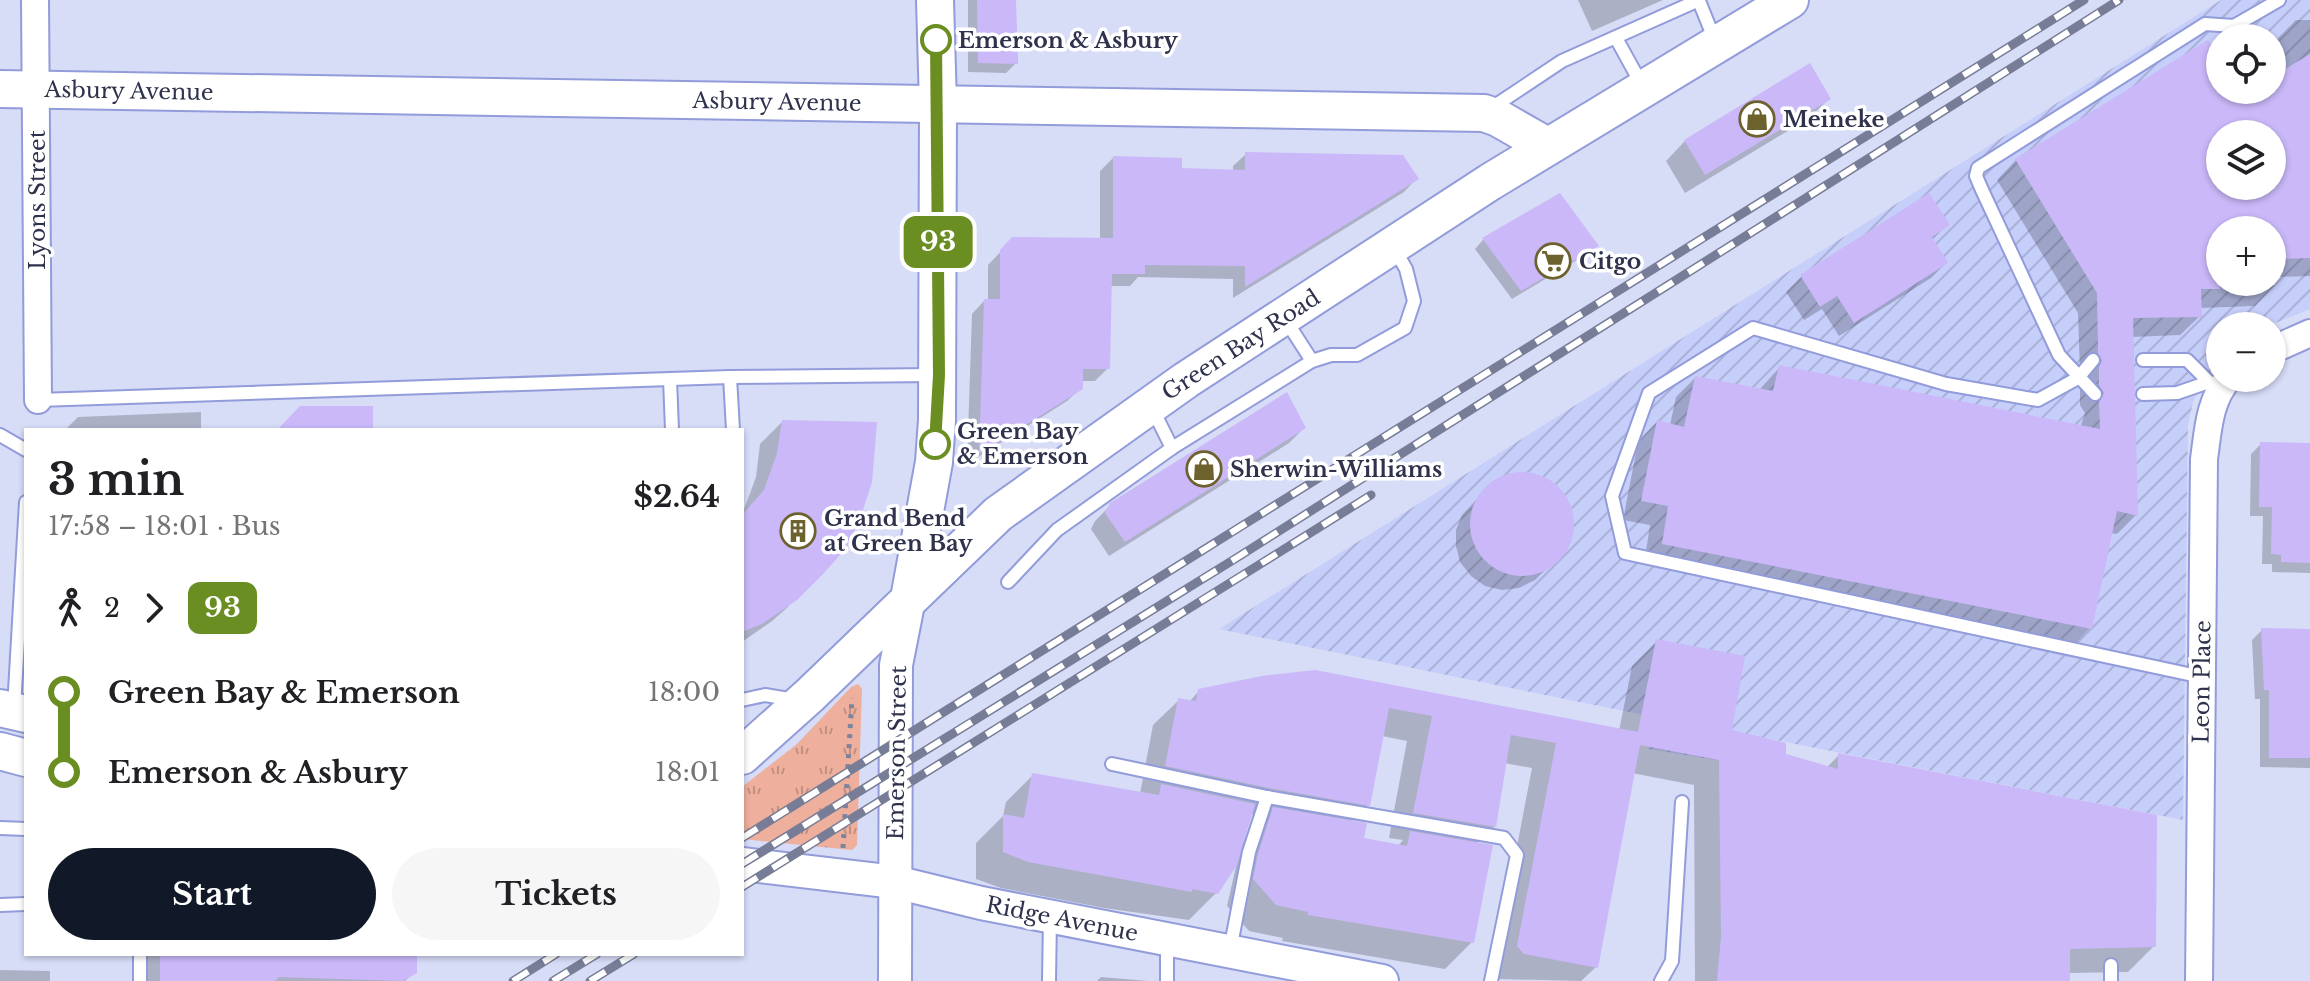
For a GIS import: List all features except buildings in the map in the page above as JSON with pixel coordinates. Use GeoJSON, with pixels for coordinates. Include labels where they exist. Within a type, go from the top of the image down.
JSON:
{"type":"FeatureCollection","features":[{"type":"Feature","properties":{"kind":"main road","name":"Emerson Street"},"geometry":{"type":"LineString","coordinates":[[909,599],[934,462],[939,375],[935,0]]}},
{"type":"Feature","properties":{"kind":"main road","name":"Green Bay Road"},"geometry":{"type":"LineString","coordinates":[[744,754],[998,514],[1150,405],[1284,316],[1547,146],[1782,2]]}},
{"type":"Feature","properties":{"kind":"main road","name":"Asbury Avenue"},"geometry":{"type":"LineString","coordinates":[[0,89],[1484,113],[1547,146]]}},
{"type":"Feature","properties":{"kind":"main road"},"geometry":{"type":"LineString","coordinates":[[0,751],[24,757]]}},
{"type":"Feature","properties":{"kind":"street","name":"Lyons Street"},"geometry":{"type":"LineString","coordinates":[[35,0],[38,400]]}},
{"type":"Feature","properties":{"kind":"street"},"geometry":{"type":"LineString","coordinates":[[2286,344],[2310,333]]}},
{"type":"Feature","properties":{"kind":"street","name":"Leon Place"},"geometry":{"type":"LineString","coordinates":[[2199,981],[2204,459],[2217,392]]}},
{"type":"Feature","properties":{"kind":"street","name":"Emerson Street"},"geometry":{"type":"LineString","coordinates":[[895,981],[896,665],[909,599]]}},
{"type":"Feature","properties":{"kind":"street","name":"Ridge Avenue"},"geometry":{"type":"LineString","coordinates":[[744,864],[895,882],[1050,917],[1371,980]]}},
{"type":"Feature","properties":{"kind":"lane"},"geometry":{"type":"LineString","coordinates":[[2095,394],[2059,355],[1982,190],[1976,176],[1978,168],[2205,24],[2234,26],[2279,0]]}},
{"type":"Feature","properties":{"kind":"lane"},"geometry":{"type":"LineString","coordinates":[[1484,113],[1562,61],[1699,1],[1717,44]]}},
{"type":"Feature","properties":{"kind":"lane"},"geometry":{"type":"LineString","coordinates":[[1616,38],[1644,88]]}},
{"type":"Feature","properties":{"kind":"lane"},"geometry":{"type":"LineString","coordinates":[[1008,582],[1057,530],[1172,448],[1312,361],[1331,355],[1357,355],[1405,328],[1414,301],[1406,269],[1392,246]]}},
{"type":"Feature","properties":{"kind":"lane"},"geometry":{"type":"LineString","coordinates":[[1284,316],[1312,361]]}},
{"type":"Feature","properties":{"kind":"lane"},"geometry":{"type":"LineString","coordinates":[[2093,360],[2078,378],[2038,400],[1946,384],[1753,328],[1649,393],[1612,496],[1625,553],[2202,677]]}},
{"type":"Feature","properties":{"kind":"lane"},"geometry":{"type":"LineString","coordinates":[[2143,360],[2187,360],[2206,373]]}},
{"type":"Feature","properties":{"kind":"lane"},"geometry":{"type":"LineString","coordinates":[[38,400],[730,377],[939,375]]}},
{"type":"Feature","properties":{"kind":"lane"},"geometry":{"type":"LineString","coordinates":[[730,377],[733,428]]}},
{"type":"Feature","properties":{"kind":"lane"},"geometry":{"type":"LineString","coordinates":[[670,379],[672,428]]}},
{"type":"Feature","properties":{"kind":"lane"},"geometry":{"type":"LineString","coordinates":[[2143,394],[2177,393],[2206,386]]}},
{"type":"Feature","properties":{"kind":"lane"},"geometry":{"type":"LineString","coordinates":[[1150,405],[1172,448]]}},
{"type":"Feature","properties":{"kind":"lane"},"geometry":{"type":"LineString","coordinates":[[0,435],[24,449]]}},
{"type":"Feature","properties":{"kind":"lane"},"geometry":{"type":"LineString","coordinates":[[8,710],[24,525]]}},
{"type":"Feature","properties":{"kind":"lane"},"geometry":{"type":"LineString","coordinates":[[744,700],[765,695],[802,701]]}},
{"type":"Feature","properties":{"kind":"lane"},"geometry":{"type":"LineString","coordinates":[[1112,764],[1267,797],[1504,838],[1517,855],[1491,981]]}},
{"type":"Feature","properties":{"kind":"lane"},"geometry":{"type":"LineString","coordinates":[[1230,952],[1249,852],[1267,797]]}},
{"type":"Feature","properties":{"kind":"lane"},"geometry":{"type":"LineString","coordinates":[[1661,981],[1672,961],[1682,802]]}},
{"type":"Feature","properties":{"kind":"lane"},"geometry":{"type":"LineString","coordinates":[[0,828],[24,829]]}},
{"type":"Feature","properties":{"kind":"lane"},"geometry":{"type":"LineString","coordinates":[[0,905],[24,904]]}},
{"type":"Feature","properties":{"kind":"lane"},"geometry":{"type":"LineString","coordinates":[[1049,981],[1050,917]]}},
{"type":"Feature","properties":{"kind":"lane"},"geometry":{"type":"LineString","coordinates":[[1167,981],[1168,939]]}},
{"type":"Feature","properties":{"kind":"lane"},"geometry":{"type":"LineString","coordinates":[[140,956],[140,981]]}},
{"type":"Feature","properties":{"kind":"lane"},"geometry":{"type":"LineString","coordinates":[[2111,965],[2111,981]]}},
{"type":"Feature","properties":{"kind":"path"},"geometry":{"type":"LineString","coordinates":[[843,849],[853,689]]}},
{"type":"Feature","properties":{"kind":"shaded area"},"geometry":{"type":"Polygon","coordinates":[[[2221,0],[2310,0],[2310,309],[2286,319],[2286,312],[2206,312],[2206,378],[2193,402],[2188,425],[2183,820],[1729,731],[1722,761],[1648,749],[1654,717],[1219,629],[2221,0]]]}},
{"type":"Feature","properties":{"kind":"green space"},"geometry":{"type":"Polygon","coordinates":[[[858,684],[862,689],[857,845],[852,850],[744,839],[744,785],[797,744],[851,687],[858,684]]]}},
{"type":"Feature","properties":{"kind":"railway"},"geometry":{"type":"LineString","coordinates":[[744,837],[2084,0]]}},
{"type":"Feature","properties":{"kind":"railway"},"geometry":{"type":"LineString","coordinates":[[744,863],[1238,557],[2119,0]]}},
{"type":"Feature","properties":{"kind":"railway"},"geometry":{"type":"LineString","coordinates":[[744,886],[1371,495]]}},
{"type":"Feature","properties":{"kind":"railway"},"geometry":{"type":"LineString","coordinates":[[513,981],[553,956]]}},
{"type":"Feature","properties":{"kind":"railway"},"geometry":{"type":"LineString","coordinates":[[553,981],[594,956]]}},
{"type":"Feature","properties":{"kind":"railway"},"geometry":{"type":"LineString","coordinates":[[590,981],[631,956]]}},
{"type":"Feature","properties":{"kind":"bus line","name":"93"},"geometry":{"type":"LineString","coordinates":[[935,444],[939,375],[936,40]]}},
{"type":"Feature","properties":{"kind":"place","name":"Emerson & Asbury"},"geometry":{"type":"Point","coordinates":[936,40]}},
{"type":"Feature","properties":{"kind":"place","name":"Meineke"},"geometry":{"type":"Point","coordinates":[1757,119]}},
{"type":"Feature","properties":{"kind":"place","name":"Citgo"},"geometry":{"type":"Point","coordinates":[1553,261]}},
{"type":"Feature","properties":{"kind":"place","name":"Green Bay & Emerson"},"geometry":{"type":"Point","coordinates":[935,444]}},
{"type":"Feature","properties":{"kind":"place","name":"Sherwin-Williams"},"geometry":{"type":"Point","coordinates":[1204,469]}},
{"type":"Feature","properties":{"kind":"place","name":"Grand Bend at Green Bay"},"geometry":{"type":"Point","coordinates":[798,531]}}]}
